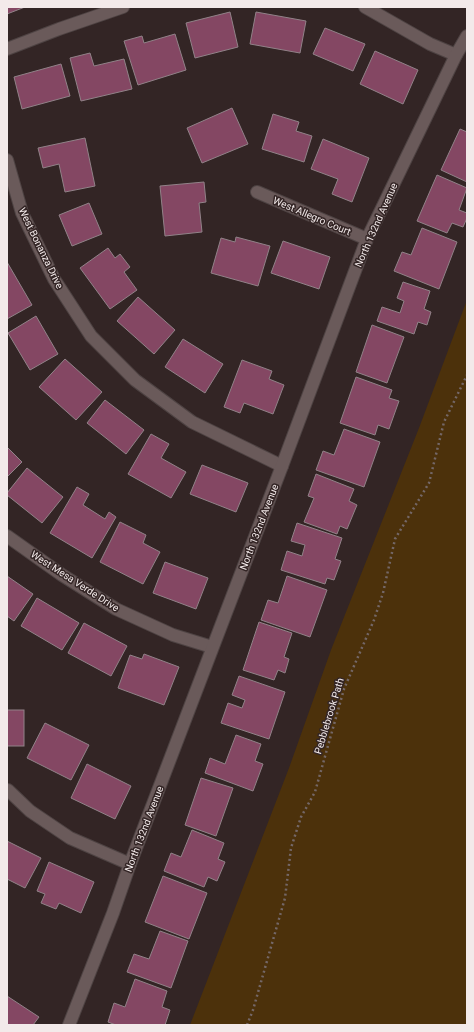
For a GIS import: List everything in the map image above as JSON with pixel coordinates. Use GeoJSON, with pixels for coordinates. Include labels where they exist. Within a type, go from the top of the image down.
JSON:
{"type":"FeatureCollection","features":[{"type":"Feature","properties":{"kind":"street"},"geometry":{"type":"LineString","coordinates":[[7,49],[123,7]]}},
{"type":"Feature","properties":{"kind":"street"},"geometry":{"type":"LineString","coordinates":[[365,7],[430,44],[456,55]]}},
{"type":"Feature","properties":{"kind":"street","name":"North 132nd Avenue"},"geometry":{"type":"LineString","coordinates":[[69,1025],[113,913],[130,864],[367,239],[456,55],[467,36]]}},
{"type":"Feature","properties":{"kind":"street","name":"West Bonanza Drive"},"geometry":{"type":"LineString","coordinates":[[7,160],[22,213],[54,279],[91,336],[135,380],[192,422],[282,466]]}},
{"type":"Feature","properties":{"kind":"street","name":"West Allegro Court"},"geometry":{"type":"LineString","coordinates":[[257,192],[367,239]]}},
{"type":"Feature","properties":{"kind":"street","name":"West Mesa Verde Drive"},"geometry":{"type":"LineString","coordinates":[[7,536],[62,575],[116,610],[172,635],[212,647]]}},
{"type":"Feature","properties":{"kind":"street"},"geometry":{"type":"LineString","coordinates":[[8,790],[30,811],[70,838],[130,864]]}},
{"type":"Feature","properties":{"kind":"path","name":"Pebblebrook Path"},"geometry":{"type":"LineString","coordinates":[[247,1025],[253,1010],[285,898],[291,848],[301,817],[315,792],[344,689],[374,620],[383,593],[395,539],[429,483],[444,422],[467,375]]}},
{"type":"Feature","properties":{"kind":"shaded area"},"geometry":{"type":"Polygon","coordinates":[[[467,300],[467,1025],[190,1025],[289,768],[331,650],[419,428],[467,300]]]}},
{"type":"Feature","properties":{"kind":"building"},"geometry":{"type":"Polygon","coordinates":[[[7,7],[25,7],[7,14],[7,7]]]}},
{"type":"Feature","properties":{"kind":"building"},"geometry":{"type":"Polygon","coordinates":[[[230,12],[238,47],[195,58],[186,23],[230,12]]]}},
{"type":"Feature","properties":{"kind":"building"},"geometry":{"type":"Polygon","coordinates":[[[256,12],[306,21],[300,53],[250,44],[256,12]]]}},
{"type":"Feature","properties":{"kind":"building"},"geometry":{"type":"Polygon","coordinates":[[[325,28],[365,44],[353,71],[313,54],[325,28]]]}},
{"type":"Feature","properties":{"kind":"building"},"geometry":{"type":"Polygon","coordinates":[[[175,34],[186,70],[138,85],[124,41],[142,36],[144,43],[175,34]]]}},
{"type":"Feature","properties":{"kind":"building"},"geometry":{"type":"Polygon","coordinates":[[[375,51],[418,70],[403,104],[360,84],[375,51]]]}},
{"type":"Feature","properties":{"kind":"building"},"geometry":{"type":"Polygon","coordinates":[[[90,53],[94,66],[124,59],[132,89],[81,101],[70,58],[90,53]]]}},
{"type":"Feature","properties":{"kind":"building"},"geometry":{"type":"Polygon","coordinates":[[[61,64],[70,96],[22,109],[14,77],[61,64]]]}},
{"type":"Feature","properties":{"kind":"building"},"geometry":{"type":"Polygon","coordinates":[[[232,108],[248,144],[202,163],[187,128],[232,108]]]}},
{"type":"Feature","properties":{"kind":"building"},"geometry":{"type":"Polygon","coordinates":[[[273,114],[299,122],[296,131],[312,136],[304,162],[262,149],[273,114]]]}},
{"type":"Feature","properties":{"kind":"building"},"geometry":{"type":"Polygon","coordinates":[[[460,129],[467,132],[467,182],[441,170],[460,129]]]}},
{"type":"Feature","properties":{"kind":"building"},"geometry":{"type":"Polygon","coordinates":[[[85,138],[95,186],[65,192],[59,164],[43,168],[38,148],[85,138]]]}},
{"type":"Feature","properties":{"kind":"building"},"geometry":{"type":"Polygon","coordinates":[[[323,139],[369,158],[352,202],[332,194],[338,179],[311,169],[323,139]]]}},
{"type":"Feature","properties":{"kind":"building"},"geometry":{"type":"Polygon","coordinates":[[[437,175],[467,188],[459,210],[467,213],[467,218],[463,227],[452,223],[447,233],[417,221],[437,175]]]}},
{"type":"Feature","properties":{"kind":"building"},"geometry":{"type":"Polygon","coordinates":[[[204,182],[206,202],[199,203],[202,232],[165,236],[160,186],[204,182]]]}},
{"type":"Feature","properties":{"kind":"building"},"geometry":{"type":"Polygon","coordinates":[[[89,203],[102,234],[72,246],[59,215],[89,203]]]}},
{"type":"Feature","properties":{"kind":"building"},"geometry":{"type":"Polygon","coordinates":[[[422,228],[457,242],[439,289],[394,271],[402,252],[411,255],[422,228]]]}},
{"type":"Feature","properties":{"kind":"building"},"geometry":{"type":"Polygon","coordinates":[[[236,237],[270,246],[258,286],[211,273],[221,238],[235,242],[236,237]]]}},
{"type":"Feature","properties":{"kind":"building"},"geometry":{"type":"Polygon","coordinates":[[[283,241],[330,257],[319,289],[271,273],[283,241]]]}},
{"type":"Feature","properties":{"kind":"building"},"geometry":{"type":"Polygon","coordinates":[[[108,248],[115,258],[120,254],[130,267],[124,272],[137,290],[110,309],[80,268],[108,248]]]}},
{"type":"Feature","properties":{"kind":"building"},"geometry":{"type":"Polygon","coordinates":[[[7,262],[32,305],[7,319],[7,262]]]}},
{"type":"Feature","properties":{"kind":"building"},"geometry":{"type":"Polygon","coordinates":[[[403,282],[430,291],[424,309],[431,312],[427,325],[418,322],[414,334],[377,321],[382,307],[400,313],[404,301],[397,298],[403,282]]]}},
{"type":"Feature","properties":{"kind":"building"},"geometry":{"type":"Polygon","coordinates":[[[138,297],[175,330],[154,354],[117,321],[138,297]]]}},
{"type":"Feature","properties":{"kind":"building"},"geometry":{"type":"Polygon","coordinates":[[[36,316],[58,354],[30,370],[8,333],[36,316]]]}},
{"type":"Feature","properties":{"kind":"building"},"geometry":{"type":"Polygon","coordinates":[[[372,325],[404,337],[387,383],[356,372],[372,325]]]}},
{"type":"Feature","properties":{"kind":"building"},"geometry":{"type":"Polygon","coordinates":[[[183,339],[223,364],[205,393],[165,367],[183,339]]]}},
{"type":"Feature","properties":{"kind":"building"},"geometry":{"type":"Polygon","coordinates":[[[65,359],[102,392],[76,420],[39,387],[65,359]]]}},
{"type":"Feature","properties":{"kind":"building"},"geometry":{"type":"Polygon","coordinates":[[[242,360],[272,371],[269,379],[284,385],[273,414],[244,403],[240,413],[224,407],[242,360]]]}},
{"type":"Feature","properties":{"kind":"building"},"geometry":{"type":"Polygon","coordinates":[[[356,377],[392,390],[389,398],[399,401],[389,429],[378,425],[375,435],[340,423],[356,377]]]}},
{"type":"Feature","properties":{"kind":"building"},"geometry":{"type":"Polygon","coordinates":[[[105,400],[144,430],[126,454],[87,423],[105,400]]]}},
{"type":"Feature","properties":{"kind":"building"},"geometry":{"type":"Polygon","coordinates":[[[344,429],[380,442],[364,487],[316,470],[323,451],[334,455],[344,429]]]}},
{"type":"Feature","properties":{"kind":"building"},"geometry":{"type":"Polygon","coordinates":[[[151,434],[169,444],[161,458],[186,472],[171,498],[128,474],[151,434]]]}},
{"type":"Feature","properties":{"kind":"building"},"geometry":{"type":"Polygon","coordinates":[[[7,447],[22,462],[7,477],[7,447]]]}},
{"type":"Feature","properties":{"kind":"building"},"geometry":{"type":"Polygon","coordinates":[[[202,465],[248,483],[236,512],[190,494],[202,465]]]}},
{"type":"Feature","properties":{"kind":"building"},"geometry":{"type":"Polygon","coordinates":[[[27,468],[63,497],[42,523],[7,495],[27,468]]]}},
{"type":"Feature","properties":{"kind":"building"},"geometry":{"type":"Polygon","coordinates":[[[316,474],[354,489],[349,501],[357,505],[347,529],[340,526],[337,534],[304,522],[314,498],[308,496],[316,474]]]}},
{"type":"Feature","properties":{"kind":"building"},"geometry":{"type":"Polygon","coordinates":[[[77,487],[89,494],[83,505],[105,519],[109,512],[116,517],[92,558],[50,533],[77,487]]]}},
{"type":"Feature","properties":{"kind":"building"},"geometry":{"type":"Polygon","coordinates":[[[120,522],[146,535],[143,543],[160,552],[143,584],[100,562],[120,522]]]}},
{"type":"Feature","properties":{"kind":"building"},"geometry":{"type":"Polygon","coordinates":[[[297,523],[342,538],[335,559],[341,561],[334,580],[327,578],[325,584],[281,570],[287,551],[302,556],[305,545],[291,541],[297,523]]]}},
{"type":"Feature","properties":{"kind":"building"},"geometry":{"type":"Polygon","coordinates":[[[165,562],[208,578],[196,609],[153,593],[165,562]]]}},
{"type":"Feature","properties":{"kind":"building"},"geometry":{"type":"Polygon","coordinates":[[[7,576],[33,594],[14,621],[7,616],[7,576]]]}},
{"type":"Feature","properties":{"kind":"building"},"geometry":{"type":"Polygon","coordinates":[[[287,576],[327,590],[310,637],[261,620],[268,600],[278,603],[287,576]]]}},
{"type":"Feature","properties":{"kind":"building"},"geometry":{"type":"Polygon","coordinates":[[[37,598],[79,623],[62,650],[21,626],[37,598]]]}},
{"type":"Feature","properties":{"kind":"building"},"geometry":{"type":"Polygon","coordinates":[[[259,622],[292,633],[284,657],[289,659],[285,673],[278,670],[274,680],[243,670],[259,622]]]}},
{"type":"Feature","properties":{"kind":"building"},"geometry":{"type":"Polygon","coordinates":[[[84,623],[127,646],[111,676],[68,653],[84,623]]]}},
{"type":"Feature","properties":{"kind":"building"},"geometry":{"type":"Polygon","coordinates":[[[144,654],[179,667],[164,705],[118,688],[130,655],[142,659],[144,654]]]}},
{"type":"Feature","properties":{"kind":"building"},"geometry":{"type":"Polygon","coordinates":[[[239,676],[285,692],[269,739],[221,723],[228,703],[242,708],[245,700],[232,695],[239,676]]]}},
{"type":"Feature","properties":{"kind":"building"},"geometry":{"type":"Polygon","coordinates":[[[7,710],[24,710],[24,746],[7,746],[7,710]]]}},
{"type":"Feature","properties":{"kind":"building"},"geometry":{"type":"Polygon","coordinates":[[[45,723],[89,745],[71,780],[27,758],[45,723]]]}},
{"type":"Feature","properties":{"kind":"building"},"geometry":{"type":"Polygon","coordinates":[[[236,735],[261,744],[255,761],[263,764],[253,791],[205,773],[210,758],[225,764],[236,735]]]}},
{"type":"Feature","properties":{"kind":"building"},"geometry":{"type":"Polygon","coordinates":[[[87,764],[131,786],[115,819],[71,798],[87,764]]]}},
{"type":"Feature","properties":{"kind":"building"},"geometry":{"type":"Polygon","coordinates":[[[201,778],[233,788],[216,836],[185,825],[201,778]]]}},
{"type":"Feature","properties":{"kind":"building"},"geometry":{"type":"Polygon","coordinates":[[[192,830],[224,843],[218,859],[225,862],[217,881],[208,877],[204,887],[164,871],[171,853],[181,857],[192,830]]]}},
{"type":"Feature","properties":{"kind":"building"},"geometry":{"type":"Polygon","coordinates":[[[7,841],[41,858],[25,888],[7,879],[7,841]]]}},
{"type":"Feature","properties":{"kind":"building"},"geometry":{"type":"Polygon","coordinates":[[[49,862],[94,882],[81,913],[59,903],[56,909],[41,903],[45,894],[37,891],[49,862]]]}},
{"type":"Feature","properties":{"kind":"building"},"geometry":{"type":"Polygon","coordinates":[[[163,876],[207,893],[189,939],[145,922],[163,876]]]}},
{"type":"Feature","properties":{"kind":"building"},"geometry":{"type":"Polygon","coordinates":[[[160,931],[188,941],[171,988],[127,972],[134,954],[149,959],[160,931]]]}},
{"type":"Feature","properties":{"kind":"building"},"geometry":{"type":"Polygon","coordinates":[[[135,979],[167,991],[162,1007],[170,1010],[165,1025],[116,1025],[108,1022],[114,1003],[125,1007],[135,979]]]}},
{"type":"Feature","properties":{"kind":"building"},"geometry":{"type":"Polygon","coordinates":[[[7,996],[39,1017],[33,1025],[7,1025],[7,996]]]}}]}
